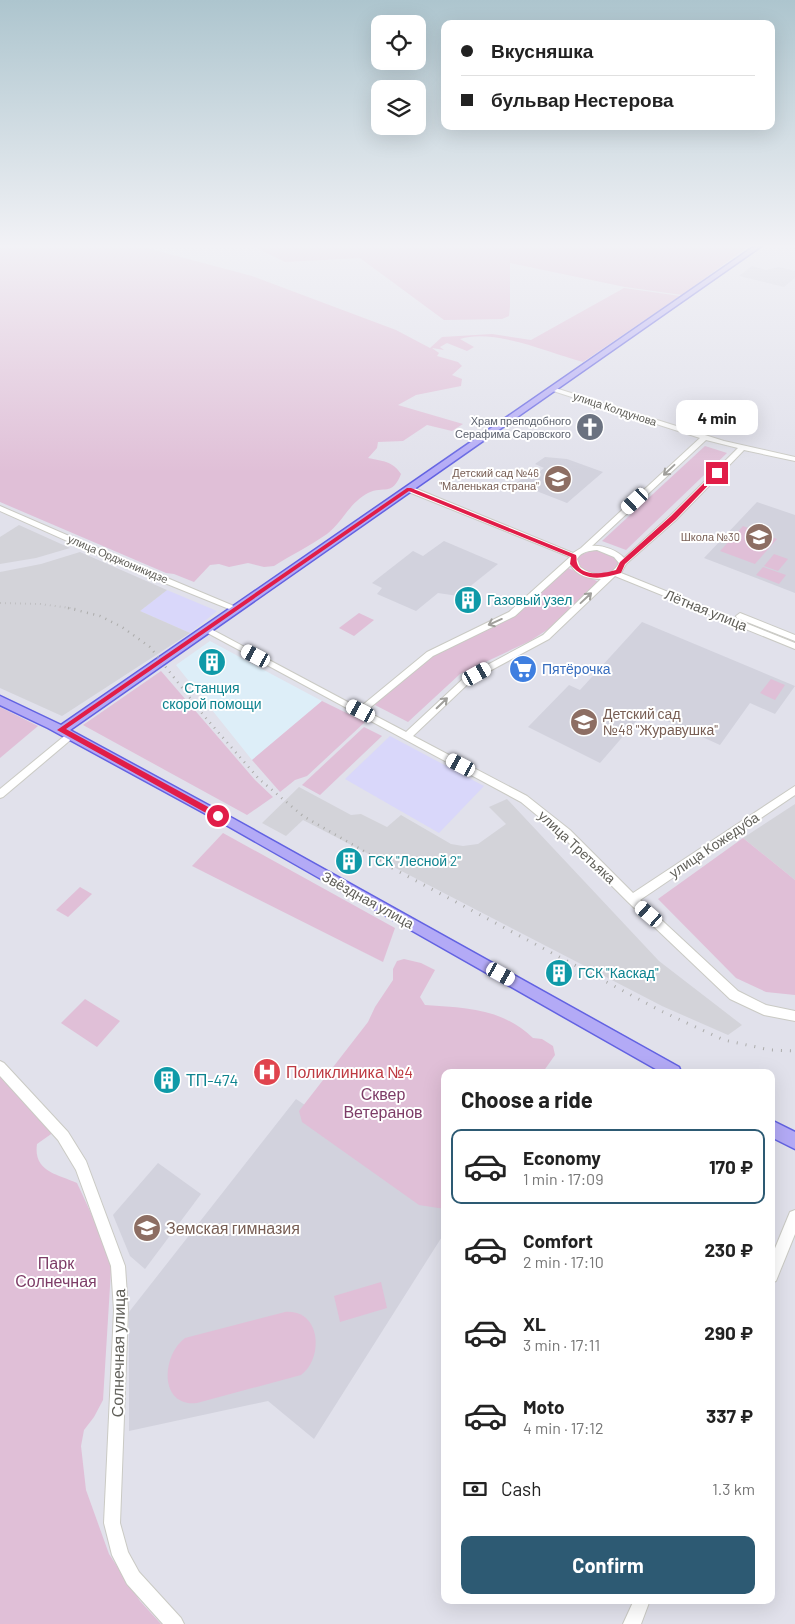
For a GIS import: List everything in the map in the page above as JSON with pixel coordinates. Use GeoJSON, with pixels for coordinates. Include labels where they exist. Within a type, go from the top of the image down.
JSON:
{"type":"FeatureCollection","features":[{"type":"Feature","properties":{"kind":"main road"},"geometry":{"type":"LineString","coordinates":[[66,732],[206,630],[651,321]]}},
{"type":"Feature","properties":{"kind":"main road","name":"Звёздная улица"},"geometry":{"type":"LineString","coordinates":[[0,700],[66,732],[260,838],[669,1069]]}},
{"type":"Feature","properties":{"kind":"main road"},"geometry":{"type":"LineString","coordinates":[[775,1130],[795,1141]]}},
{"type":"Feature","properties":{"kind":"street","name":"улица Колдунова"},"geometry":{"type":"LineString","coordinates":[[552,389],[704,438],[795,459]]}},
{"type":"Feature","properties":{"kind":"street"},"geometry":{"type":"LineString","coordinates":[[361,711],[430,654],[512,614],[704,438]]}},
{"type":"Feature","properties":{"kind":"street"},"geometry":{"type":"LineString","coordinates":[[407,736],[468,679],[546,637],[673,518],[742,448]]}},
{"type":"Feature","properties":{"kind":"street"},"geometry":{"type":"LineString","coordinates":[[412,487],[577,554],[598,548],[612,552],[621,559],[617,570]]}},
{"type":"Feature","properties":{"kind":"street","name":"улица Орджоникидзе"},"geometry":{"type":"LineString","coordinates":[[0,508],[133,567],[236,609]]}},
{"type":"Feature","properties":{"kind":"street"},"geometry":{"type":"LineString","coordinates":[[577,554],[576,568],[587,575],[617,570]]}},
{"type":"Feature","properties":{"kind":"street","name":"Лётная улица"},"geometry":{"type":"LineString","coordinates":[[617,570],[795,638]]}},
{"type":"Feature","properties":{"kind":"street","name":"Лётная улица"},"geometry":{"type":"LineString","coordinates":[[617,570],[795,646]]}},
{"type":"Feature","properties":{"kind":"street","name":"улица Третьяка"},"geometry":{"type":"LineString","coordinates":[[206,630],[524,799],[566,833],[632,899],[734,995],[764,1010],[795,1016]]}},
{"type":"Feature","properties":{"kind":"street"},"geometry":{"type":"LineString","coordinates":[[0,794],[66,732]]}},
{"type":"Feature","properties":{"kind":"street","name":"улица Кожедуба"},"geometry":{"type":"LineString","coordinates":[[632,899],[795,790]]}},
{"type":"Feature","properties":{"kind":"street","name":"Солнечная улица"},"geometry":{"type":"LineString","coordinates":[[0,1067],[64,1136],[80,1166],[118,1266],[121,1310],[112,1523],[120,1555],[133,1578],[175,1624]]}},
{"type":"Feature","properties":{"kind":"street"},"geometry":{"type":"LineString","coordinates":[[775,1266],[795,1217]]}},
{"type":"Feature","properties":{"kind":"street"},"geometry":{"type":"LineString","coordinates":[[632,1624],[640,1604]]}},
{"type":"Feature","properties":{"kind":"shaded area","name":"Детский сад №46 \"Маленькая страна\""},"geometry":{"type":"Polygon","coordinates":[[[545,457],[567,459],[603,472],[567,503],[516,483],[526,476],[531,478],[544,468],[535,464],[545,457]]]}},
{"type":"Feature","properties":{"kind":"shaded area","name":"Школа №30"},"geometry":{"type":"Polygon","coordinates":[[[757,502],[795,515],[795,593],[704,558],[757,502]]]}},
{"type":"Feature","properties":{"kind":"shaded area"},"geometry":{"type":"Polygon","coordinates":[[[19,525],[70,548],[36,558],[0,564],[0,537],[19,525]]]}},
{"type":"Feature","properties":{"kind":"shaded area"},"geometry":{"type":"Polygon","coordinates":[[[444,541],[498,564],[458,596],[438,593],[416,611],[377,594],[382,588],[372,583],[413,551],[423,556],[444,541]]]}},
{"type":"Feature","properties":{"kind":"shaded area"},"geometry":{"type":"Polygon","coordinates":[[[80,552],[167,590],[140,611],[190,633],[62,716],[0,688],[0,572],[41,564],[80,552]]]}},
{"type":"Feature","properties":{"kind":"shaded area"},"geometry":{"type":"Polygon","coordinates":[[[167,590],[217,611],[190,633],[140,611],[167,590]]]}},
{"type":"Feature","properties":{"kind":"shaded area"},"geometry":{"type":"Polygon","coordinates":[[[642,622],[795,686],[775,714],[750,703],[720,745],[645,711],[600,763],[528,727],[569,685],[580,690],[642,622]]]}},
{"type":"Feature","properties":{"kind":"shaded area"},"geometry":{"type":"Polygon","coordinates":[[[210,641],[322,701],[252,760],[176,665],[210,641]]]}},
{"type":"Feature","properties":{"kind":"shaded area"},"geometry":{"type":"Polygon","coordinates":[[[390,736],[484,786],[439,833],[345,779],[390,736]]]}},
{"type":"Feature","properties":{"kind":"shaded area"},"geometry":{"type":"Polygon","coordinates":[[[299,787],[351,815],[361,814],[387,827],[401,815],[451,844],[463,846],[478,844],[506,824],[489,807],[507,799],[659,961],[742,1025],[728,1035],[662,1006],[303,820],[286,836],[262,823],[299,787]]]}},
{"type":"Feature","properties":{"kind":"shaded area"},"geometry":{"type":"Polygon","coordinates":[[[795,804],[795,880],[743,838],[795,804]]]}},
{"type":"Feature","properties":{"kind":"shaded area"},"geometry":{"type":"Polygon","coordinates":[[[296,1099],[441,1197],[441,1238],[314,1439],[268,1401],[129,1431],[129,1312],[296,1099]]]}},
{"type":"Feature","properties":{"kind":"shaded area","name":"Земская гимназия"},"geometry":{"type":"Polygon","coordinates":[[[158,1163],[201,1194],[145,1269],[130,1256],[113,1215],[158,1163]]]}},
{"type":"Feature","properties":{"kind":"green space"},"geometry":{"type":"Polygon","coordinates":[[[0,321],[371,321],[396,330],[430,348],[442,337],[492,334],[531,340],[565,321],[644,321],[583,362],[522,343],[489,337],[474,336],[460,339],[474,347],[467,351],[447,343],[440,347],[444,350],[432,348],[439,353],[437,356],[458,362],[462,366],[452,375],[462,379],[461,386],[416,395],[398,405],[463,424],[452,431],[427,425],[403,441],[378,442],[377,448],[368,458],[387,462],[398,470],[401,474],[394,486],[368,493],[361,497],[327,534],[274,566],[264,567],[248,563],[229,567],[219,564],[210,565],[194,582],[166,573],[0,502],[0,321]]]}},
{"type":"Feature","properties":{"kind":"green space"},"geometry":{"type":"Polygon","coordinates":[[[705,446],[727,453],[626,550],[602,541],[705,446]]]}},
{"type":"Feature","properties":{"kind":"green space"},"geometry":{"type":"Polygon","coordinates":[[[743,526],[777,539],[755,564],[720,551],[743,526]]]}},
{"type":"Feature","properties":{"kind":"green space"},"geometry":{"type":"Polygon","coordinates":[[[593,550],[611,554],[618,561],[618,568],[600,574],[584,570],[577,560],[578,556],[593,550]]]}},
{"type":"Feature","properties":{"kind":"green space"},"geometry":{"type":"Polygon","coordinates":[[[774,554],[788,559],[778,571],[764,566],[774,554]]]}},
{"type":"Feature","properties":{"kind":"green space"},"geometry":{"type":"Polygon","coordinates":[[[763,567],[786,575],[779,584],[756,575],[763,567]]]}},
{"type":"Feature","properties":{"kind":"green space"},"geometry":{"type":"Polygon","coordinates":[[[568,568],[599,582],[553,626],[530,641],[460,674],[408,722],[373,704],[437,652],[516,615],[568,568]]]}},
{"type":"Feature","properties":{"kind":"green space"},"geometry":{"type":"Polygon","coordinates":[[[359,613],[374,620],[354,636],[339,628],[359,613]]]}},
{"type":"Feature","properties":{"kind":"green space"},"geometry":{"type":"Polygon","coordinates":[[[161,671],[255,780],[273,797],[247,815],[83,725],[161,671]]]}},
{"type":"Feature","properties":{"kind":"green space"},"geometry":{"type":"Polygon","coordinates":[[[771,679],[785,685],[775,700],[760,693],[771,679]]]}},
{"type":"Feature","properties":{"kind":"green space"},"geometry":{"type":"Polygon","coordinates":[[[322,701],[365,722],[307,776],[295,780],[280,792],[252,760],[322,701]]]}},
{"type":"Feature","properties":{"kind":"green space"},"geometry":{"type":"Polygon","coordinates":[[[0,707],[38,726],[0,758],[0,707]]]}},
{"type":"Feature","properties":{"kind":"green space"},"geometry":{"type":"Polygon","coordinates":[[[364,727],[382,736],[320,795],[302,785],[364,727]]]}},
{"type":"Feature","properties":{"kind":"green space"},"geometry":{"type":"Polygon","coordinates":[[[223,833],[395,928],[383,962],[192,866],[223,833]]]}},
{"type":"Feature","properties":{"kind":"green space"},"geometry":{"type":"Polygon","coordinates":[[[743,838],[795,880],[795,995],[766,992],[736,978],[658,899],[743,838]]]}},
{"type":"Feature","properties":{"kind":"green space"},"geometry":{"type":"Polygon","coordinates":[[[80,887],[92,894],[68,917],[56,910],[80,887]]]}},
{"type":"Feature","properties":{"kind":"green space","name":"Сквер Ветеранов"},"geometry":{"type":"Polygon","coordinates":[[[404,959],[421,963],[435,970],[420,997],[425,1005],[455,1007],[496,1015],[521,1028],[533,1038],[542,1039],[553,1046],[555,1055],[545,1069],[441,1069],[441,1208],[419,1205],[302,1122],[299,1111],[368,1022],[375,1007],[393,980],[393,969],[397,961],[404,959]]]}},
{"type":"Feature","properties":{"kind":"green space"},"geometry":{"type":"Polygon","coordinates":[[[85,999],[120,1021],[97,1047],[61,1023],[85,999]]]}},
{"type":"Feature","properties":{"kind":"green space","name":"Парк Солнечная"},"geometry":{"type":"Polygon","coordinates":[[[0,1073],[54,1132],[37,1144],[39,1161],[48,1171],[77,1183],[108,1250],[111,1270],[103,1400],[84,1430],[81,1446],[86,1490],[109,1554],[140,1601],[161,1624],[0,1624],[0,1073]]]}},
{"type":"Feature","properties":{"kind":"green space"},"geometry":{"type":"Polygon","coordinates":[[[381,1282],[387,1308],[340,1322],[334,1296],[381,1282]]]}},
{"type":"Feature","properties":{"kind":"green space"},"geometry":{"type":"Polygon","coordinates":[[[285,1312],[297,1313],[306,1318],[312,1326],[315,1336],[316,1347],[313,1358],[301,1375],[197,1403],[185,1402],[176,1397],[170,1389],[168,1368],[171,1356],[185,1338],[285,1312]]]}},
{"type":"Feature","properties":{"kind":"railway"},"geometry":{"type":"LineString","coordinates":[[0,603],[40,604],[78,609]]}},
{"type":"Feature","properties":{"kind":"railway"},"geometry":{"type":"LineString","coordinates":[[68,608],[100,616],[122,627],[150,647],[205,717],[259,779],[303,816],[395,869]]}},
{"type":"Feature","properties":{"kind":"railway"},"geometry":{"type":"LineString","coordinates":[[392,868],[661,1011],[724,1040],[770,1050],[795,1051]]}},
{"type":"Feature","properties":{"kind":"place","name":"Храм преподобного Серафима Саровского"},"geometry":{"type":"Point","coordinates":[590,427]}},
{"type":"Feature","properties":{"kind":"place","name":"Детский сад №46 \"Маленькая страна\""},"geometry":{"type":"Point","coordinates":[558,479]}},
{"type":"Feature","properties":{"kind":"place","name":"Школа №30"},"geometry":{"type":"Point","coordinates":[759,537]}},
{"type":"Feature","properties":{"kind":"place","name":"Газовый узел"},"geometry":{"type":"Point","coordinates":[468,600]}},
{"type":"Feature","properties":{"kind":"place","name":"Станция скорой помощи"},"geometry":{"type":"Point","coordinates":[212,662]}},
{"type":"Feature","properties":{"kind":"place","name":"Пятёрочка"},"geometry":{"type":"Point","coordinates":[523,669]}},
{"type":"Feature","properties":{"kind":"place","name":"Детский сад №48 \"Журавушка\""},"geometry":{"type":"Point","coordinates":[584,722]}},
{"type":"Feature","properties":{"kind":"place","name":"ГСК \"Лесной 2\""},"geometry":{"type":"Point","coordinates":[349,861]}},
{"type":"Feature","properties":{"kind":"place","name":"ГСК \"Каскад\""},"geometry":{"type":"Point","coordinates":[559,973]}},
{"type":"Feature","properties":{"kind":"place","name":"Поликлиника №4"},"geometry":{"type":"Point","coordinates":[267,1072]}},
{"type":"Feature","properties":{"kind":"place","name":"ТП-474"},"geometry":{"type":"Point","coordinates":[167,1080]}},
{"type":"Feature","properties":{"kind":"place","name":"Земская гимназия"},"geometry":{"type":"Point","coordinates":[147,1228]}},
{"type":"Feature","properties":{"kind":"route"},"geometry":{"type":"LineString","coordinates":[[218,816],[60,730],[409,489],[574,556],[574,564],[581,572],[587,575],[602,577],[616,574],[621,569],[622,564],[673,518],[717,473]]}}]}
